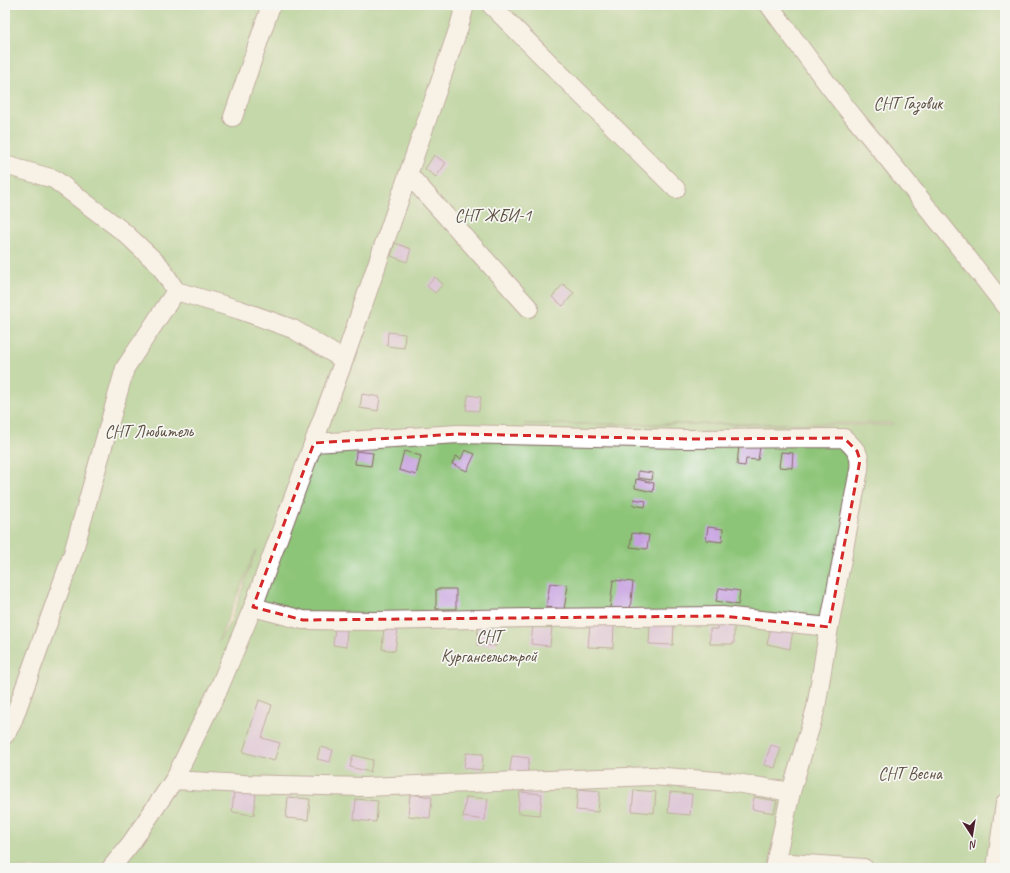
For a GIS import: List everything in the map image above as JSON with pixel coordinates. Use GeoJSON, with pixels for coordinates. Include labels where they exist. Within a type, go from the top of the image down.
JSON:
{"type":"FeatureCollection","features":[{"type":"Feature","properties":{"kind":"street"},"geometry":{"type":"LineString","coordinates":[[233,117],[271,5]]}},
{"type":"Feature","properties":{"kind":"street"},"geometry":{"type":"LineString","coordinates":[[111,868],[131,843],[174,780],[219,688],[253,607],[344,360],[459,27],[465,5]]}},
{"type":"Feature","properties":{"kind":"street"},"geometry":{"type":"LineString","coordinates":[[491,5],[676,189]]}},
{"type":"Feature","properties":{"kind":"street"},"geometry":{"type":"LineString","coordinates":[[768,5],[856,120],[948,231],[1005,306]]}},
{"type":"Feature","properties":{"kind":"street"},"geometry":{"type":"LineString","coordinates":[[5,165],[54,179],[125,233],[160,266],[176,291],[240,310],[293,329],[344,360]]}},
{"type":"Feature","properties":{"kind":"street"},"geometry":{"type":"LineString","coordinates":[[408,174],[529,308]]}},
{"type":"Feature","properties":{"kind":"street"},"geometry":{"type":"LineString","coordinates":[[5,735],[12,723],[73,553],[125,368],[176,291]]}},
{"type":"Feature","properties":{"kind":"street"},"geometry":{"type":"LineString","coordinates":[[314,443],[458,434],[686,439],[844,438],[857,451],[860,460],[829,627],[816,708],[792,792],[775,865],[864,868]]}},
{"type":"Feature","properties":{"kind":"street"},"geometry":{"type":"LineString","coordinates":[[253,607],[303,620],[375,621],[722,616],[829,627]]}},
{"type":"Feature","properties":{"kind":"street"},"geometry":{"type":"LineString","coordinates":[[174,780],[243,784],[365,786],[652,776],[730,782],[792,792]]}},
{"type":"Feature","properties":{"kind":"street"},"geometry":{"type":"LineString","coordinates":[[996,868],[1005,803]]}},
{"type":"Feature","properties":{"kind":"highlighted area"},"geometry":{"type":"Polygon","coordinates":[[[458,434],[686,439],[844,438],[857,451],[860,460],[829,627],[722,616],[303,620],[253,607],[314,443],[458,434]]]}},
{"type":"Feature","properties":{"kind":"green space"},"geometry":{"type":"Polygon","coordinates":[[[5,5],[681,5],[684,7],[682,5],[1005,5],[1005,868],[5,868],[5,5]],[[892,423],[525,424],[524,424],[892,425],[892,423]],[[256,550],[218,642],[231,621],[256,550]]]}},
{"type":"Feature","properties":{"kind":"building"},"geometry":{"type":"Polygon","coordinates":[[[434,155],[446,163],[436,177],[425,169],[434,155]]]}},
{"type":"Feature","properties":{"kind":"building"},"geometry":{"type":"Polygon","coordinates":[[[395,243],[411,249],[407,262],[391,256],[395,243]]]}},
{"type":"Feature","properties":{"kind":"building"},"geometry":{"type":"Polygon","coordinates":[[[435,277],[443,284],[435,293],[427,286],[435,277]]]}},
{"type":"Feature","properties":{"kind":"building"},"geometry":{"type":"Polygon","coordinates":[[[563,284],[574,293],[563,306],[552,297],[563,284]]]}},
{"type":"Feature","properties":{"kind":"building"},"geometry":{"type":"Polygon","coordinates":[[[388,332],[405,334],[404,348],[387,346],[388,332]]]}},
{"type":"Feature","properties":{"kind":"building"},"geometry":{"type":"Polygon","coordinates":[[[362,394],[380,397],[378,411],[360,408],[362,394]]]}},
{"type":"Feature","properties":{"kind":"building"},"geometry":{"type":"Polygon","coordinates":[[[468,395],[481,397],[479,411],[466,410],[468,395]]]}},
{"type":"Feature","properties":{"kind":"building"},"geometry":{"type":"Polygon","coordinates":[[[739,445],[760,447],[758,460],[746,459],[745,466],[737,465],[739,445]]]}},
{"type":"Feature","properties":{"kind":"building"},"geometry":{"type":"Polygon","coordinates":[[[465,450],[475,454],[467,471],[452,464],[456,456],[461,459],[465,450]]]}},
{"type":"Feature","properties":{"kind":"building"},"geometry":{"type":"Polygon","coordinates":[[[356,451],[373,453],[371,466],[355,464],[356,451]]]}},
{"type":"Feature","properties":{"kind":"building"},"geometry":{"type":"Polygon","coordinates":[[[404,451],[421,456],[416,475],[399,470],[404,451]]]}},
{"type":"Feature","properties":{"kind":"building"},"geometry":{"type":"Polygon","coordinates":[[[781,452],[793,453],[792,468],[779,467],[781,452]]]}},
{"type":"Feature","properties":{"kind":"building"},"geometry":{"type":"Polygon","coordinates":[[[638,471],[653,473],[652,480],[638,478],[638,471]]]}},
{"type":"Feature","properties":{"kind":"building"},"geometry":{"type":"Polygon","coordinates":[[[636,479],[654,483],[653,492],[635,488],[636,479]]]}},
{"type":"Feature","properties":{"kind":"building"},"geometry":{"type":"Polygon","coordinates":[[[634,499],[646,501],[645,507],[633,505],[634,499]]]}},
{"type":"Feature","properties":{"kind":"building"},"geometry":{"type":"Polygon","coordinates":[[[708,527],[723,529],[722,542],[706,540],[708,527]]]}},
{"type":"Feature","properties":{"kind":"building"},"geometry":{"type":"Polygon","coordinates":[[[632,533],[649,535],[647,549],[630,547],[632,533]]]}},
{"type":"Feature","properties":{"kind":"building"},"geometry":{"type":"Polygon","coordinates":[[[613,580],[633,582],[630,610],[610,608],[613,580]]]}},
{"type":"Feature","properties":{"kind":"building"},"geometry":{"type":"Polygon","coordinates":[[[550,583],[568,585],[564,609],[546,607],[550,583]]]}},
{"type":"Feature","properties":{"kind":"building"},"geometry":{"type":"Polygon","coordinates":[[[719,588],[740,591],[738,605],[716,601],[719,588]]]}},
{"type":"Feature","properties":{"kind":"building"},"geometry":{"type":"Polygon","coordinates":[[[436,589],[456,589],[456,609],[436,609],[436,589]]]}},
{"type":"Feature","properties":{"kind":"building"},"geometry":{"type":"Polygon","coordinates":[[[734,623],[734,644],[710,644],[710,629],[718,629],[718,624],[734,623]]]}},
{"type":"Feature","properties":{"kind":"building"},"geometry":{"type":"Polygon","coordinates":[[[533,624],[552,626],[550,646],[531,644],[533,624]]]}},
{"type":"Feature","properties":{"kind":"building"},"geometry":{"type":"Polygon","coordinates":[[[590,624],[614,625],[613,648],[588,647],[590,624]]]}},
{"type":"Feature","properties":{"kind":"building"},"geometry":{"type":"Polygon","coordinates":[[[650,624],[674,624],[673,645],[649,644],[650,624]]]}},
{"type":"Feature","properties":{"kind":"building"},"geometry":{"type":"Polygon","coordinates":[[[478,626],[497,627],[496,646],[477,645],[478,626]]]}},
{"type":"Feature","properties":{"kind":"building"},"geometry":{"type":"Polygon","coordinates":[[[771,626],[793,630],[790,649],[767,644],[771,626]]]}},
{"type":"Feature","properties":{"kind":"building"},"geometry":{"type":"Polygon","coordinates":[[[335,627],[347,628],[346,647],[333,645],[335,627]]]}},
{"type":"Feature","properties":{"kind":"building"},"geometry":{"type":"Polygon","coordinates":[[[384,627],[398,629],[395,651],[382,649],[384,627]]]}},
{"type":"Feature","properties":{"kind":"building"},"geometry":{"type":"Polygon","coordinates":[[[259,700],[272,705],[262,738],[280,743],[274,761],[243,752],[259,700]]]}},
{"type":"Feature","properties":{"kind":"building"},"geometry":{"type":"Polygon","coordinates":[[[771,745],[781,748],[775,768],[764,765],[771,745]]]}},
{"type":"Feature","properties":{"kind":"building"},"geometry":{"type":"Polygon","coordinates":[[[320,747],[333,750],[330,762],[317,759],[320,747]]]}},
{"type":"Feature","properties":{"kind":"building"},"geometry":{"type":"Polygon","coordinates":[[[466,753],[483,754],[482,770],[464,768],[466,753]]]}},
{"type":"Feature","properties":{"kind":"building"},"geometry":{"type":"Polygon","coordinates":[[[353,755],[373,760],[370,772],[350,767],[353,755]]]}},
{"type":"Feature","properties":{"kind":"building"},"geometry":{"type":"Polygon","coordinates":[[[512,756],[529,758],[527,776],[509,774],[512,756]]]}},
{"type":"Feature","properties":{"kind":"building"},"geometry":{"type":"Polygon","coordinates":[[[578,789],[600,791],[598,812],[576,810],[578,789]]]}},
{"type":"Feature","properties":{"kind":"building"},"geometry":{"type":"Polygon","coordinates":[[[634,790],[656,792],[654,813],[632,811],[634,790]]]}},
{"type":"Feature","properties":{"kind":"building"},"geometry":{"type":"Polygon","coordinates":[[[234,791],[256,793],[254,815],[232,812],[234,791]]]}},
{"type":"Feature","properties":{"kind":"building"},"geometry":{"type":"Polygon","coordinates":[[[520,792],[542,794],[540,815],[518,813],[520,792]]]}},
{"type":"Feature","properties":{"kind":"building"},"geometry":{"type":"Polygon","coordinates":[[[670,792],[692,794],[690,815],[668,813],[670,792]]]}},
{"type":"Feature","properties":{"kind":"building"},"geometry":{"type":"Polygon","coordinates":[[[410,794],[432,797],[430,818],[408,816],[410,794]]]}},
{"type":"Feature","properties":{"kind":"building"},"geometry":{"type":"Polygon","coordinates":[[[288,797],[310,799],[308,820],[286,818],[288,797]]]}},
{"type":"Feature","properties":{"kind":"building"},"geometry":{"type":"Polygon","coordinates":[[[466,797],[488,799],[485,820],[463,817],[466,797]]]}},
{"type":"Feature","properties":{"kind":"building"},"geometry":{"type":"Polygon","coordinates":[[[754,797],[777,801],[774,813],[752,809],[754,797]]]}},
{"type":"Feature","properties":{"kind":"building"},"geometry":{"type":"Polygon","coordinates":[[[356,799],[378,801],[376,822],[354,820],[356,799]]]}},
{"type":"Feature","properties":{"kind":"park label","name":"СНТ Газовик"},"geometry":{"type":"Point","coordinates":[908,103]}},
{"type":"Feature","properties":{"kind":"park label","name":"СНТ ЖБИ-1"},"geometry":{"type":"Point","coordinates":[493,215]}},
{"type":"Feature","properties":{"kind":"park label","name":"СНТ Любитель"},"geometry":{"type":"Point","coordinates":[149,431]}},
{"type":"Feature","properties":{"kind":"park label","name":"СНТ Кургансельстрой"},"geometry":{"type":"Point","coordinates":[489,646]}},
{"type":"Feature","properties":{"kind":"park label","name":"СНТ Весна"},"geometry":{"type":"Point","coordinates":[910,773]}}]}
